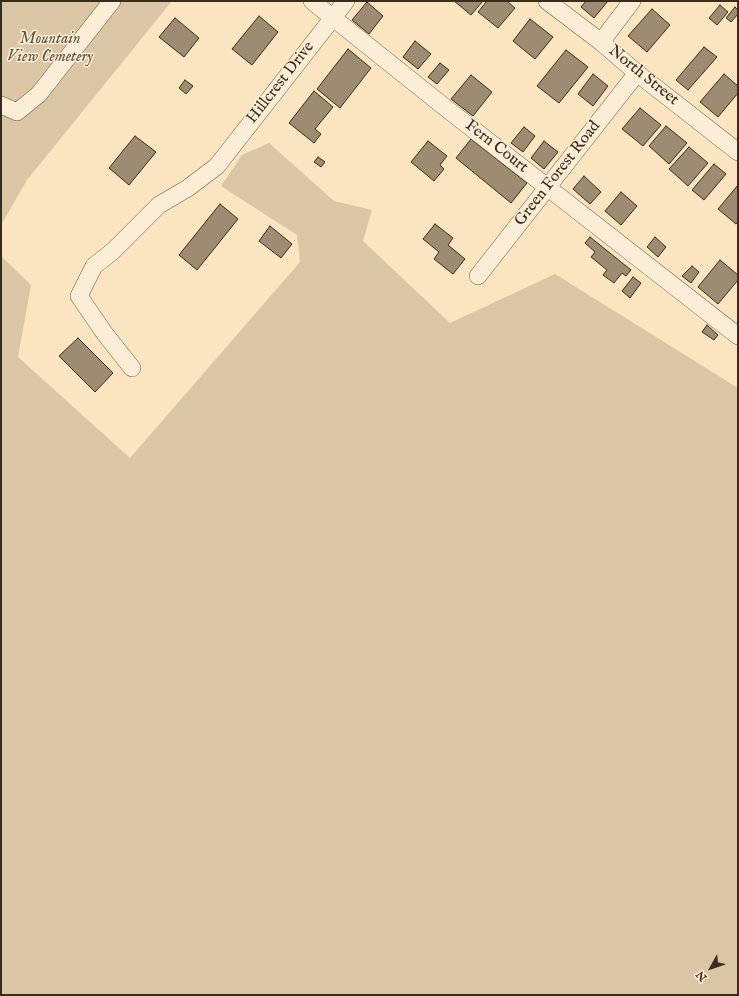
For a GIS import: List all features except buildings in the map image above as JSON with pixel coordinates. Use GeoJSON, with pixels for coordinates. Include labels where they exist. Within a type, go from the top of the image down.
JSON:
{"type":"FeatureCollection","features":[{"type":"Feature","properties":{"kind":"street"},"geometry":{"type":"LineString","coordinates":[[1,105],[17,112],[39,94],[112,1]]}},
{"type":"Feature","properties":{"kind":"street","name":"Fern Court"},"geometry":{"type":"LineString","coordinates":[[312,1],[547,188],[738,336]]}},
{"type":"Feature","properties":{"kind":"street","name":"Hillcrest Drive"},"geometry":{"type":"LineString","coordinates":[[132,368],[105,334],[79,296],[94,266],[113,251],[159,205],[188,188],[218,166],[346,1]]}},
{"type":"Feature","properties":{"kind":"street","name":"North Street"},"geometry":{"type":"LineString","coordinates":[[547,1],[601,42],[637,73],[738,152]]}},
{"type":"Feature","properties":{"kind":"street"},"geometry":{"type":"LineString","coordinates":[[601,42],[632,1]]}},
{"type":"Feature","properties":{"kind":"street","name":"Green Forest Road"},"geometry":{"type":"LineString","coordinates":[[478,276],[637,73]]}},
{"type":"Feature","properties":{"kind":"green space","name":"Mountain View Cemetery"},"geometry":{"type":"Polygon","coordinates":[[[1,1],[172,1],[27,180],[1,225],[1,1]]]}},
{"type":"Feature","properties":{"kind":"green space"},"geometry":{"type":"Polygon","coordinates":[[[269,143],[334,201],[372,210],[363,241],[450,323],[555,274],[738,388],[738,995],[1,995],[1,256],[31,285],[18,357],[130,458],[300,262],[297,235],[221,186],[242,155],[269,143]]]}}]}
